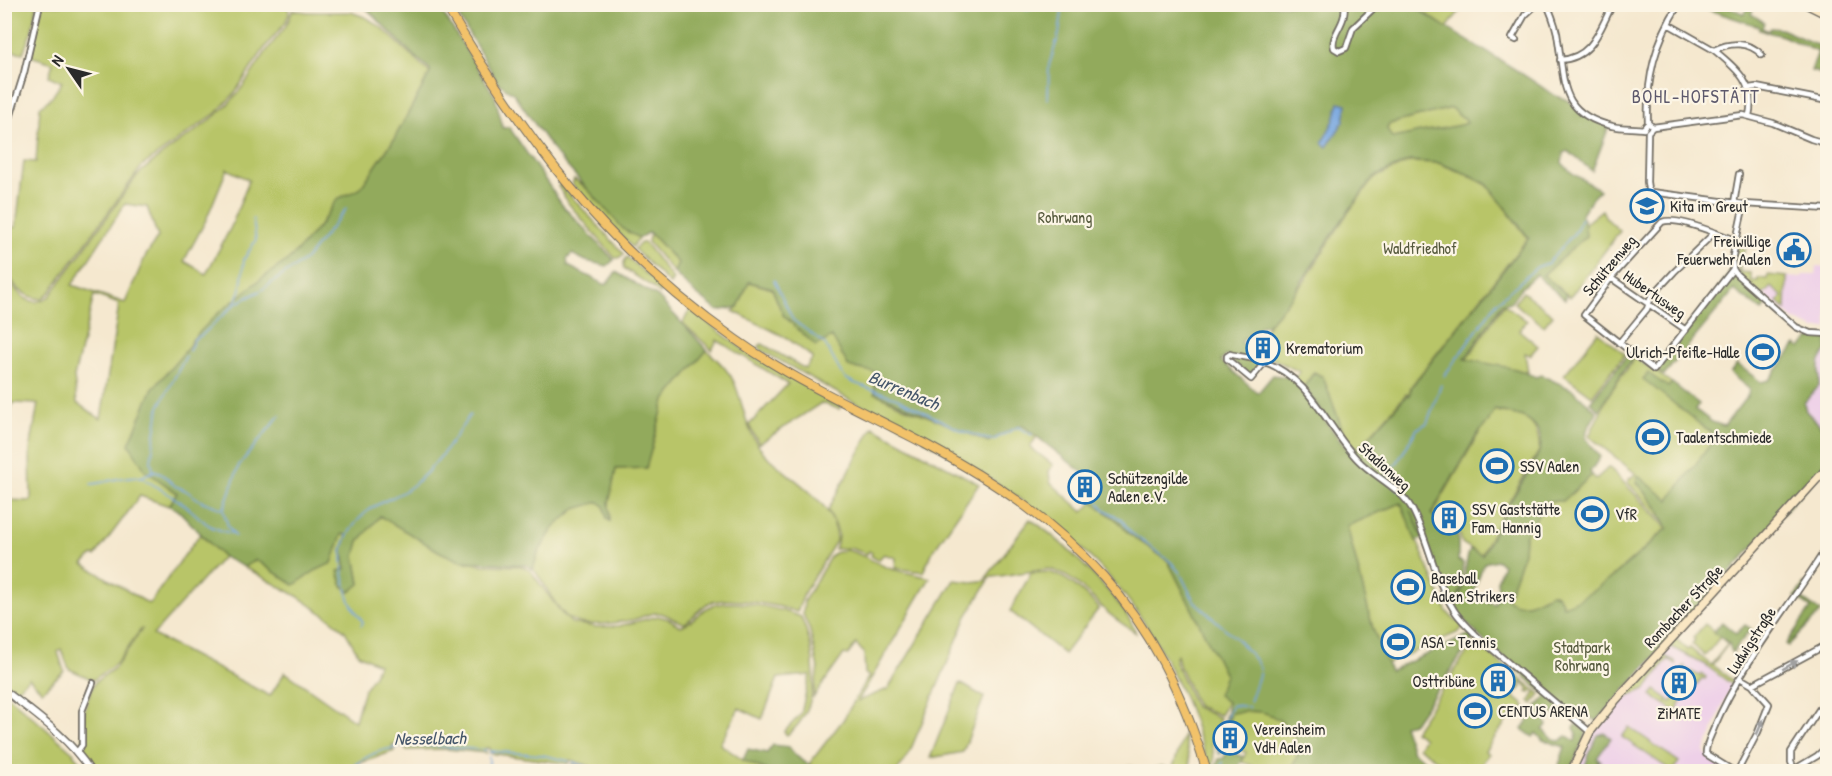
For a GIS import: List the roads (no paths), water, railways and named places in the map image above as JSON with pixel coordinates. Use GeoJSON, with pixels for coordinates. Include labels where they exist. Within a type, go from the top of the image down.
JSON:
{"type":"FeatureCollection","features":[{"type":"Feature","properties":{"kind":"main road"},"geometry":{"type":"LineString","coordinates":[[445,4],[499,92],[544,157],[587,208],[634,257],[689,304],[748,348],[798,378],[968,468],[1011,495],[1070,542],[1111,584],[1152,641],[1183,703],[1206,768]]}},
{"type":"Feature","properties":{"kind":"main road"},"geometry":{"type":"LineString","coordinates":[[1806,4],[1827,15]]}},
{"type":"Feature","properties":{"kind":"main road","name":"Rombacher Straße"},"geometry":{"type":"LineString","coordinates":[[1571,771],[1590,732],[1827,467]]}},
{"type":"Feature","properties":{"kind":"street"},"geometry":{"type":"LineString","coordinates":[[4,137],[24,73],[40,4]]}},
{"type":"Feature","properties":{"kind":"street"},"geometry":{"type":"LineString","coordinates":[[1344,4],[1344,18],[1332,43],[1339,51],[1346,48],[1353,28],[1378,4]]}},
{"type":"Feature","properties":{"kind":"street"},"geometry":{"type":"LineString","coordinates":[[1516,40],[1512,38],[1525,15],[1537,4]]}},
{"type":"Feature","properties":{"kind":"street"},"geometry":{"type":"LineString","coordinates":[[1547,4],[1555,25],[1563,85],[1571,102],[1594,119],[1613,126],[1651,131],[1647,99],[1650,73],[1657,46],[1679,4]]}},
{"type":"Feature","properties":{"kind":"street"},"geometry":{"type":"LineString","coordinates":[[1560,60],[1577,57],[1587,50],[1613,4]]}},
{"type":"Feature","properties":{"kind":"street"},"geometry":{"type":"LineString","coordinates":[[1668,24],[1714,50],[1736,70],[1749,88],[1752,102],[1749,116]]}},
{"type":"Feature","properties":{"kind":"street"},"geometry":{"type":"LineString","coordinates":[[1714,50],[1734,43],[1756,49],[1762,55]]}},
{"type":"Feature","properties":{"kind":"street"},"geometry":{"type":"LineString","coordinates":[[1749,88],[1756,87],[1827,101]]}},
{"type":"Feature","properties":{"kind":"street"},"geometry":{"type":"LineString","coordinates":[[1651,125],[1749,116],[1827,144]]}},
{"type":"Feature","properties":{"kind":"street"},"geometry":{"type":"LineString","coordinates":[[1646,130],[1647,187],[1651,192],[1744,204],[1827,209]]}},
{"type":"Feature","properties":{"kind":"street"},"geometry":{"type":"LineString","coordinates":[[1734,202],[1738,174]]}},
{"type":"Feature","properties":{"kind":"street"},"geometry":{"type":"LineString","coordinates":[[1744,204],[1732,260],[1733,269],[1739,278],[1796,327],[1810,333],[1827,334]]}},
{"type":"Feature","properties":{"kind":"street","name":"Schützenweg"},"geometry":{"type":"LineString","coordinates":[[1686,330],[1654,370],[1584,315],[1611,278],[1662,222],[1667,220],[1736,240]]}},
{"type":"Feature","properties":{"kind":"street"},"geometry":{"type":"LineString","coordinates":[[1619,343],[1652,297],[1714,233]]}},
{"type":"Feature","properties":{"kind":"street"},"geometry":{"type":"LineString","coordinates":[[1686,330],[1733,269]]}},
{"type":"Feature","properties":{"kind":"street","name":"Hubertusweg"},"geometry":{"type":"LineString","coordinates":[[1611,278],[1686,330]]}},
{"type":"Feature","properties":{"kind":"street","name":"Stadionweg"},"geometry":{"type":"LineString","coordinates":[[1265,362],[1251,379],[1227,359],[1227,356],[1230,354],[1265,362],[1281,370],[1304,387],[1352,453],[1364,466],[1405,499],[1413,511],[1444,592],[1464,623],[1590,732]]}},
{"type":"Feature","properties":{"kind":"street","name":"Ludwigstraße"},"geometry":{"type":"LineString","coordinates":[[1736,771],[1706,754],[1726,699],[1827,545]]}},
{"type":"Feature","properties":{"kind":"street"},"geometry":{"type":"LineString","coordinates":[[1752,686],[1827,644]]}},
{"type":"Feature","properties":{"kind":"street"},"geometry":{"type":"LineString","coordinates":[[1736,771],[1754,741],[1769,707],[1768,701],[1740,678]]}},
{"type":"Feature","properties":{"kind":"street"},"geometry":{"type":"LineString","coordinates":[[77,752],[82,745],[82,711],[93,682]]}},
{"type":"Feature","properties":{"kind":"street"},"geometry":{"type":"LineString","coordinates":[[4,690],[77,752],[91,771]]}},
{"type":"Feature","properties":{"kind":"street"},"geometry":{"type":"LineString","coordinates":[[1827,696],[1791,752],[1792,770],[1816,756],[1827,746]]}},
{"type":"Feature","properties":{"kind":"water"},"geometry":{"type":"Polygon","coordinates":[[[1339,102],[1347,104],[1344,121],[1327,147],[1322,143],[1334,120],[1339,102]]]}},
{"type":"Feature","properties":{"kind":"waterway"},"geometry":{"type":"LineString","coordinates":[[1026,9],[1049,4]]}},
{"type":"Feature","properties":{"kind":"waterway"},"geometry":{"type":"LineString","coordinates":[[1048,99],[1049,65],[1059,34],[1063,4]]}},
{"type":"Feature","properties":{"kind":"waterway"},"geometry":{"type":"LineString","coordinates":[[189,351],[194,339],[202,335],[235,304],[260,291],[306,259],[346,209]]}},
{"type":"Feature","properties":{"kind":"waterway"},"geometry":{"type":"LineString","coordinates":[[1580,222],[1582,218]]}},
{"type":"Feature","properties":{"kind":"waterway"},"geometry":{"type":"LineString","coordinates":[[235,303],[241,289],[244,259],[256,240],[253,219]]}},
{"type":"Feature","properties":{"kind":"waterway"},"geometry":{"type":"LineString","coordinates":[[1444,376],[1498,301],[1537,267],[1548,263],[1576,231],[1579,224]]}},
{"type":"Feature","properties":{"kind":"waterway","name":"Burrenbach"},"geometry":{"type":"LineString","coordinates":[[774,280],[793,320],[825,344],[845,378],[897,398],[960,430],[986,439],[993,440],[1018,427],[1032,435]]}},
{"type":"Feature","properties":{"kind":"waterway"},"geometry":{"type":"LineString","coordinates":[[186,356],[159,407],[151,461],[153,470],[161,473],[175,486],[201,501],[223,509],[228,526],[235,536]]}},
{"type":"Feature","properties":{"kind":"waterway"},"geometry":{"type":"LineString","coordinates":[[1390,469],[1397,463],[1417,429],[1427,423],[1441,385]]}},
{"type":"Feature","properties":{"kind":"waterway"},"geometry":{"type":"LineString","coordinates":[[224,508],[239,465],[280,415]]}},
{"type":"Feature","properties":{"kind":"waterway"},"geometry":{"type":"LineString","coordinates":[[361,626],[363,622],[350,601],[344,576],[342,558],[348,535],[357,521],[368,511],[407,490],[421,479],[444,453],[470,415]]}},
{"type":"Feature","properties":{"kind":"waterway"},"geometry":{"type":"LineString","coordinates":[[91,484],[141,477],[154,471]]}},
{"type":"Feature","properties":{"kind":"waterway"},"geometry":{"type":"LineString","coordinates":[[1387,473],[1388,481],[1405,494]]}},
{"type":"Feature","properties":{"kind":"waterway"},"geometry":{"type":"LineString","coordinates":[[141,477],[181,502],[210,526],[231,533]]}},
{"type":"Feature","properties":{"kind":"waterway","name":"Burrenbach"},"geometry":{"type":"LineString","coordinates":[[1099,502],[1104,509],[1122,520],[1130,532],[1171,562],[1180,573],[1194,601],[1240,642],[1256,661],[1260,668],[1259,675],[1250,702]]}},
{"type":"Feature","properties":{"kind":"waterway","name":"Burrenbach"},"geometry":{"type":"LineString","coordinates":[[1220,753],[1218,744],[1230,708],[1233,705],[1249,707]]}},
{"type":"Feature","properties":{"kind":"waterway","name":"Nesselbach"},"geometry":{"type":"LineString","coordinates":[[343,772],[376,753],[400,747],[437,746],[486,750]]}},
{"type":"Feature","properties":{"kind":"waterway","name":"Nesselbach"},"geometry":{"type":"LineString","coordinates":[[490,753],[490,751],[542,755],[569,761]]}},
{"type":"Feature","properties":{"kind":"waterway"},"geometry":{"type":"LineString","coordinates":[[489,757],[489,772]]}},
{"type":"Feature","properties":{"kind":"waterway","name":"Nesselbach"},"geometry":{"type":"LineString","coordinates":[[573,762],[601,772]]}},
{"type":"Feature","properties":{"kind":"waterway","name":"Burrenbach"},"geometry":{"type":"LineString","coordinates":[[1220,772],[1223,762]]}},
{"type":"Feature","properties":{"kind":"place","name":"Kita im Greut"},"geometry":{"type":"Point","coordinates":[1647,206]}},
{"type":"Feature","properties":{"kind":"place","name":"Freiwillige Feuerwehr Aalen"},"geometry":{"type":"Point","coordinates":[1794,250]}},
{"type":"Feature","properties":{"kind":"place","name":"Krematorium"},"geometry":{"type":"Point","coordinates":[1263,348]}},
{"type":"Feature","properties":{"kind":"place","name":"Ulrich-Pfeifle-Halle"},"geometry":{"type":"Point","coordinates":[1763,352]}},
{"type":"Feature","properties":{"kind":"place","name":"Taalentschmiede"},"geometry":{"type":"Point","coordinates":[1653,437]}},
{"type":"Feature","properties":{"kind":"place","name":"SSV Aalen"},"geometry":{"type":"Point","coordinates":[1497,466]}},
{"type":"Feature","properties":{"kind":"place","name":"Schützengilde Aalen e.V."},"geometry":{"type":"Point","coordinates":[1085,487]}},
{"type":"Feature","properties":{"kind":"place","name":"VfR"},"geometry":{"type":"Point","coordinates":[1592,514]}},
{"type":"Feature","properties":{"kind":"place","name":"SSV Gaststätte Fam. Hannig"},"geometry":{"type":"Point","coordinates":[1449,518]}},
{"type":"Feature","properties":{"kind":"place","name":"Baseball Aalen Strikers"},"geometry":{"type":"Point","coordinates":[1408,587]}},
{"type":"Feature","properties":{"kind":"place","name":"ASA - Tennis"},"geometry":{"type":"Point","coordinates":[1398,642]}},
{"type":"Feature","properties":{"kind":"place","name":"Osttribüne"},"geometry":{"type":"Point","coordinates":[1498,681]}},
{"type":"Feature","properties":{"kind":"place","name":"ZiMATE"},"geometry":{"type":"Point","coordinates":[1679,683]}},
{"type":"Feature","properties":{"kind":"place","name":"CENTUS ARENA"},"geometry":{"type":"Point","coordinates":[1475,711]}},
{"type":"Feature","properties":{"kind":"place","name":"Vereinsheim VdH Aalen"},"geometry":{"type":"Point","coordinates":[1230,738]}},
{"type":"Feature","properties":{"kind":"district","name":"BOHL-HOFSTÄTT"},"geometry":{"type":"Point","coordinates":[1696,96]}},
{"type":"Feature","properties":{"kind":"park label","name":"Rohrwang"},"geometry":{"type":"Point","coordinates":[1065,217]}},
{"type":"Feature","properties":{"kind":"park label","name":"Waldfriedhof"},"geometry":{"type":"Point","coordinates":[1420,248]}},
{"type":"Feature","properties":{"kind":"park label","name":"Stadtpark Rohrwang"},"geometry":{"type":"Point","coordinates":[1582,656]}}]}
